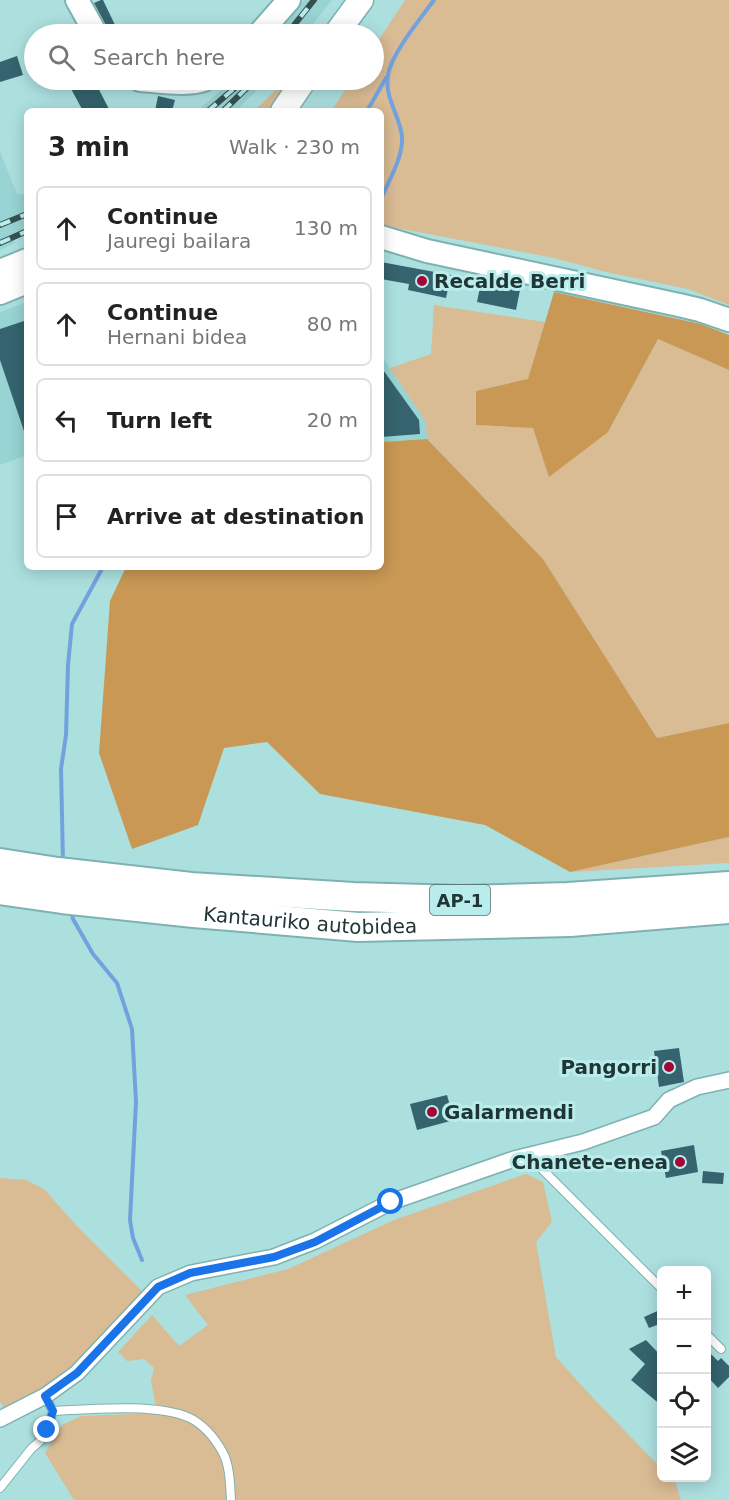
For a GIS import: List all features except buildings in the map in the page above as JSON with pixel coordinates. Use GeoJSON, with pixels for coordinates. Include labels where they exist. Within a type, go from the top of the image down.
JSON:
{"type":"FeatureCollection","features":[{"type":"Feature","properties":{"kind":"highway","name":"Kantauriko autobidea"},"geometry":{"type":"LineString","coordinates":[[0,863],[58,872],[193,900],[358,927],[570,922],[729,909]]}},
{"type":"Feature","properties":{"kind":"highway","name":"Kantauriko autobidea"},"geometry":{"type":"LineString","coordinates":[[0,890],[62,899],[193,900],[353,897],[462,900],[568,897],[729,886]]}},
{"type":"Feature","properties":{"kind":"main road"},"geometry":{"type":"LineString","coordinates":[[77,0],[90,24]]}},
{"type":"Feature","properties":{"kind":"main road"},"geometry":{"type":"LineString","coordinates":[[268,24],[289,0]]}},
{"type":"Feature","properties":{"kind":"main road"},"geometry":{"type":"LineString","coordinates":[[343,24],[361,0]]}},
{"type":"Feature","properties":{"kind":"main road"},"geometry":{"type":"LineString","coordinates":[[357,24],[374,0]]}},
{"type":"Feature","properties":{"kind":"main road"},"geometry":{"type":"LineString","coordinates":[[285,108],[297,90]]}},
{"type":"Feature","properties":{"kind":"main road"},"geometry":{"type":"LineString","coordinates":[[299,108],[312,90]]}},
{"type":"Feature","properties":{"kind":"main road"},"geometry":{"type":"LineString","coordinates":[[384,238],[427,251],[679,305],[729,320]]}},
{"type":"Feature","properties":{"kind":"main road"},"geometry":{"type":"LineString","coordinates":[[384,247],[427,251]]}},
{"type":"Feature","properties":{"kind":"main road"},"geometry":{"type":"LineString","coordinates":[[0,273],[24,263]]}},
{"type":"Feature","properties":{"kind":"main road"},"geometry":{"type":"LineString","coordinates":[[0,293],[24,283]]}},
{"type":"Feature","properties":{"kind":"street"},"geometry":{"type":"LineString","coordinates":[[0,1419],[45,1396],[77,1373],[158,1287],[190,1273],[274,1257],[315,1242],[391,1202],[514,1159],[583,1142],[654,1117],[669,1100],[697,1087],[729,1080]]}},
{"type":"Feature","properties":{"kind":"lane"},"geometry":{"type":"LineString","coordinates":[[528,1155],[657,1284]]}},
{"type":"Feature","properties":{"kind":"lane"},"geometry":{"type":"LineString","coordinates":[[711,1339],[721,1349]]}},
{"type":"Feature","properties":{"kind":"lane"},"geometry":{"type":"LineString","coordinates":[[0,1488],[47,1430],[53,1411],[45,1396]]}},
{"type":"Feature","properties":{"kind":"lane"},"geometry":{"type":"LineString","coordinates":[[53,1411],[133,1408],[166,1411],[190,1418],[208,1431],[223,1452],[229,1474],[231,1500]]}},
{"type":"Feature","properties":{"kind":"shaded area"},"geometry":{"type":"Polygon","coordinates":[[[304,0],[332,0],[313,24],[284,24],[304,0]]]}},
{"type":"Feature","properties":{"kind":"shaded area"},"geometry":{"type":"Polygon","coordinates":[[[405,0],[729,0],[729,305],[688,289],[606,272],[554,258],[384,226],[384,108],[333,108],[345,90],[384,90],[384,32],[405,0]]]}},
{"type":"Feature","properties":{"kind":"shaded area"},"geometry":{"type":"Polygon","coordinates":[[[221,90],[257,90],[239,108],[200,108],[221,90]]]}},
{"type":"Feature","properties":{"kind":"shaded area"},"geometry":{"type":"Polygon","coordinates":[[[276,90],[289,90],[277,108],[257,108],[276,90]]]}},
{"type":"Feature","properties":{"kind":"shaded area"},"geometry":{"type":"Polygon","coordinates":[[[0,152],[17,194],[24,195],[24,235],[14,240],[15,243],[0,250],[0,152]]]}},
{"type":"Feature","properties":{"kind":"shaded area"},"geometry":{"type":"Polygon","coordinates":[[[554,292],[701,324],[729,335],[729,370],[658,339],[608,432],[549,477],[533,428],[476,425],[476,391],[528,379],[554,292]]]}},
{"type":"Feature","properties":{"kind":"shaded area"},"geometry":{"type":"Polygon","coordinates":[[[24,303],[24,456],[0,465],[0,312],[24,303]]]}},
{"type":"Feature","properties":{"kind":"shaded area"},"geometry":{"type":"Polygon","coordinates":[[[434,305],[545,322],[528,380],[476,391],[476,425],[608,432],[658,339],[729,370],[729,723],[657,738],[543,559],[427,439],[426,422],[390,368],[431,354],[434,305]]]}},
{"type":"Feature","properties":{"kind":"shaded area"},"geometry":{"type":"Polygon","coordinates":[[[384,359],[426,422],[427,439],[384,442],[384,359]]]}},
{"type":"Feature","properties":{"kind":"shaded area"},"geometry":{"type":"Polygon","coordinates":[[[427,439],[543,559],[657,738],[729,723],[729,837],[570,872],[485,825],[320,794],[267,742],[224,748],[198,825],[132,849],[99,753],[110,601],[125,570],[384,570],[384,442],[427,439]]]}},
{"type":"Feature","properties":{"kind":"shaded area"},"geometry":{"type":"Polygon","coordinates":[[[729,837],[729,863],[570,872],[729,837]]]}},
{"type":"Feature","properties":{"kind":"shaded area"},"geometry":{"type":"Polygon","coordinates":[[[526,1174],[543,1182],[552,1222],[536,1242],[556,1357],[657,1464],[657,1482],[675,1482],[681,1500],[74,1500],[45,1453],[62,1425],[81,1416],[157,1413],[151,1381],[154,1368],[144,1359],[127,1361],[118,1352],[152,1315],[179,1346],[208,1325],[185,1295],[288,1269],[394,1220],[526,1174]]]}},
{"type":"Feature","properties":{"kind":"shaded area"},"geometry":{"type":"Polygon","coordinates":[[[0,1178],[26,1180],[44,1189],[75,1224],[142,1291],[72,1370],[24,1399],[4,1408],[0,1401],[0,1178]]]}},
{"type":"Feature","properties":{"kind":"waterway"},"geometry":{"type":"LineString","coordinates":[[384,193],[395,169],[402,145],[401,129],[388,91],[390,66],[400,47],[434,0]]}},
{"type":"Feature","properties":{"kind":"waterway"},"geometry":{"type":"LineString","coordinates":[[384,81],[386,78]]}},
{"type":"Feature","properties":{"kind":"waterway"},"geometry":{"type":"LineString","coordinates":[[369,108],[379,90]]}},
{"type":"Feature","properties":{"kind":"waterway"},"geometry":{"type":"LineString","coordinates":[[63,862],[61,769],[66,735],[72,624],[101,570]]}},
{"type":"Feature","properties":{"kind":"waterway"},"geometry":{"type":"LineString","coordinates":[[71,911],[73,919],[93,954],[117,983],[132,1029],[136,1102],[130,1220],[133,1238],[142,1260]]}},
{"type":"Feature","properties":{"kind":"railway"},"geometry":{"type":"LineString","coordinates":[[295,24],[314,0]]}},
{"type":"Feature","properties":{"kind":"railway"},"geometry":{"type":"LineString","coordinates":[[211,108],[232,90]]}},
{"type":"Feature","properties":{"kind":"railway"},"geometry":{"type":"LineString","coordinates":[[226,108],[245,90]]}},
{"type":"Feature","properties":{"kind":"railway"},"geometry":{"type":"LineString","coordinates":[[0,225],[24,215]]}},
{"type":"Feature","properties":{"kind":"railway"},"geometry":{"type":"LineString","coordinates":[[0,243],[24,232]]}},
{"type":"Feature","properties":{"kind":"place","name":"Recalde Berri"},"geometry":{"type":"Point","coordinates":[422,281]}},
{"type":"Feature","properties":{"kind":"place","name":"Pangorri"},"geometry":{"type":"Point","coordinates":[669,1067]}},
{"type":"Feature","properties":{"kind":"place","name":"Galarmendi"},"geometry":{"type":"Point","coordinates":[432,1112]}},
{"type":"Feature","properties":{"kind":"place","name":"Chanete-enea"},"geometry":{"type":"Point","coordinates":[680,1162]}},
{"type":"Feature","properties":{"kind":"route"},"geometry":{"type":"LineString","coordinates":[[47,1430],[53,1411],[45,1396],[77,1373],[158,1287],[190,1273],[274,1257],[315,1242],[391,1202]]}}]}
